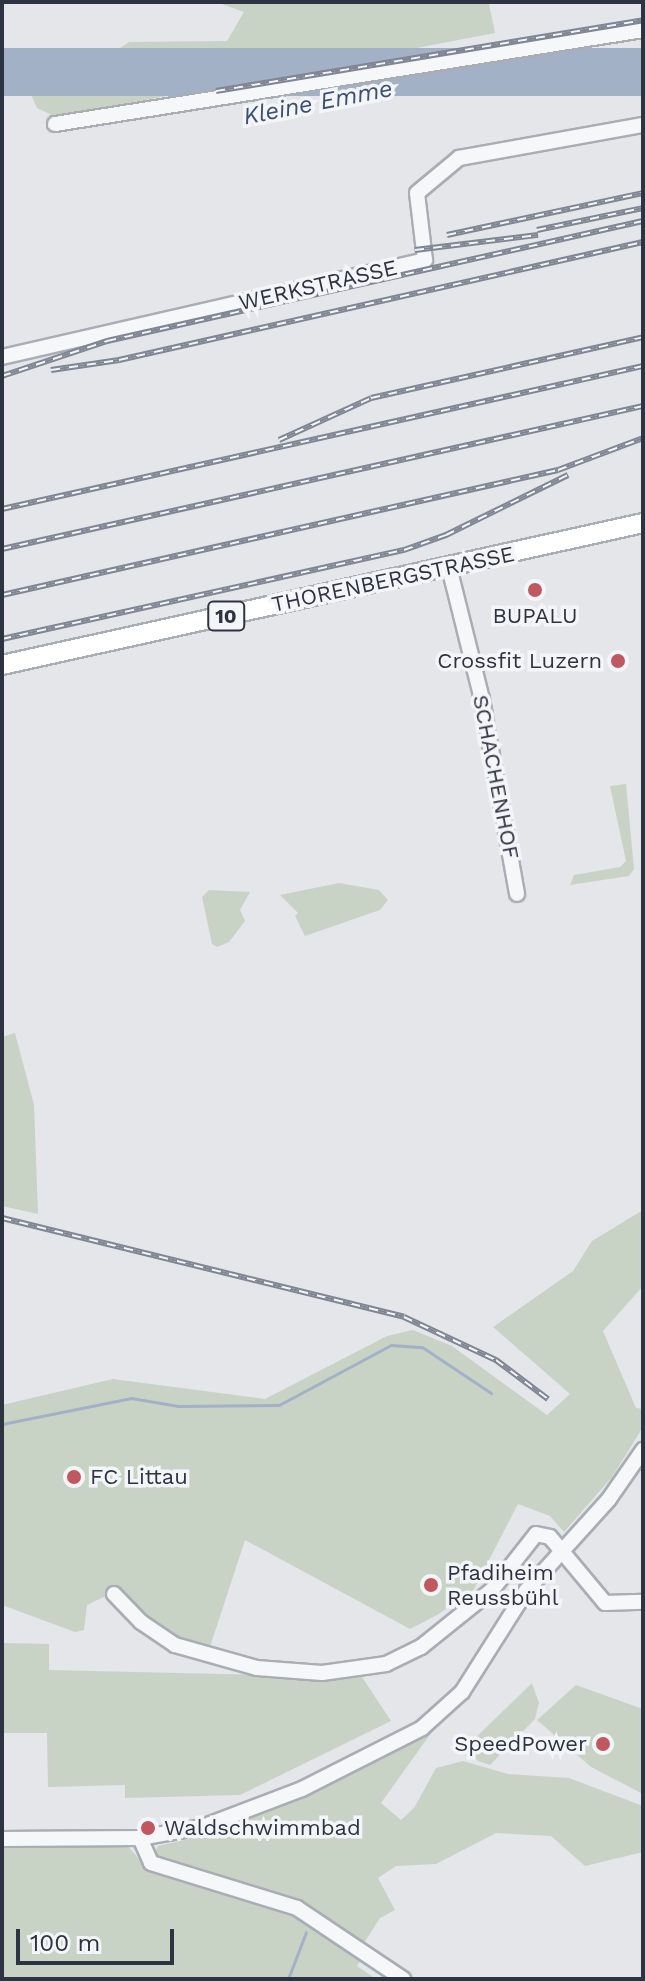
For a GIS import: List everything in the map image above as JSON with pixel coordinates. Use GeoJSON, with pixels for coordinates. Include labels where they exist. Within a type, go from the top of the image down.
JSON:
{"type":"FeatureCollection","features":[{"type":"Feature","properties":{"kind":"main road","name":"THORENBERGSTRASSE"},"geometry":{"type":"LineString","coordinates":[[2,665],[643,523]]}},
{"type":"Feature","properties":{"kind":"street"},"geometry":{"type":"LineString","coordinates":[[55,124],[643,30]]}},
{"type":"Feature","properties":{"kind":"street","name":"WERKSTRASSE"},"geometry":{"type":"LineString","coordinates":[[2,357],[425,260],[417,193],[459,158],[643,125]]}},
{"type":"Feature","properties":{"kind":"street","name":"SCHACHENHOF"},"geometry":{"type":"LineString","coordinates":[[449,567],[482,699],[517,894]]}},
{"type":"Feature","properties":{"kind":"street"},"geometry":{"type":"LineString","coordinates":[[2,1839],[140,1838],[202,1827],[258,1807],[422,1728],[462,1692],[526,1591],[609,1499],[643,1450]]}},
{"type":"Feature","properties":{"kind":"street"},"geometry":{"type":"LineString","coordinates":[[114,1594],[159,1636],[198,1653],[257,1668],[351,1671],[386,1664],[421,1647],[470,1612],[531,1535],[550,1537],[605,1603],[643,1602]]}},
{"type":"Feature","properties":{"kind":"street"},"geometry":{"type":"LineString","coordinates":[[140,1838],[151,1863],[287,1904],[403,1979]]}},
{"type":"Feature","properties":{"kind":"shaded area"},"geometry":{"type":"Polygon","coordinates":[[[216,2],[499,2],[489,4],[495,33],[56,117],[37,108],[29,90],[82,74],[129,42],[227,41],[244,12],[216,2]]]}},
{"type":"Feature","properties":{"kind":"shaded area"},"geometry":{"type":"Polygon","coordinates":[[[626,784],[634,869],[629,876],[570,885],[574,875],[620,867],[626,861],[610,786],[626,784]]]}},
{"type":"Feature","properties":{"kind":"shaded area"},"geometry":{"type":"Polygon","coordinates":[[[339,883],[379,890],[388,900],[380,910],[305,936],[295,916],[298,913],[280,895],[339,883]]]}},
{"type":"Feature","properties":{"kind":"shaded area"},"geometry":{"type":"Polygon","coordinates":[[[209,890],[250,892],[240,910],[245,921],[229,942],[217,947],[212,944],[202,897],[209,890]]]}},
{"type":"Feature","properties":{"kind":"shaded area"},"geometry":{"type":"Polygon","coordinates":[[[15,1033],[34,1105],[38,1214],[2,1206],[2,1037],[15,1033]]]}},
{"type":"Feature","properties":{"kind":"shaded area"},"geometry":{"type":"Polygon","coordinates":[[[643,1210],[643,1286],[603,1331],[636,1408],[643,1409],[643,1427],[612,1477],[564,1532],[550,1516],[518,1504],[473,1591],[437,1615],[410,1629],[245,1540],[208,1653],[168,1638],[116,1591],[87,1605],[84,1630],[75,1632],[2,1605],[2,1405],[113,1379],[265,1399],[387,1336],[413,1330],[452,1346],[547,1415],[570,1394],[493,1327],[573,1271],[592,1241],[643,1210]]]}},
{"type":"Feature","properties":{"kind":"shaded area"},"geometry":{"type":"Polygon","coordinates":[[[2,1643],[49,1644],[49,1670],[362,1677],[391,1721],[240,1795],[125,1798],[125,1785],[48,1787],[47,1733],[2,1733],[2,1643]]]}},
{"type":"Feature","properties":{"kind":"shaded area"},"geometry":{"type":"Polygon","coordinates":[[[532,1683],[539,1703],[535,1719],[490,1765],[478,1761],[464,1749],[532,1683]]]}},
{"type":"Feature","properties":{"kind":"shaded area","name":"SpeedPower"},"geometry":{"type":"Polygon","coordinates":[[[576,1685],[643,1709],[643,1794],[591,1767],[537,1720],[576,1685]]]}},
{"type":"Feature","properties":{"kind":"shaded area"},"geometry":{"type":"Polygon","coordinates":[[[434,1729],[381,1803],[401,1820],[414,1808],[436,1768],[463,1761],[508,1774],[569,1778],[643,1806],[643,1852],[585,1866],[551,1836],[496,1833],[436,1864],[396,1866],[378,1878],[395,1910],[380,1918],[364,1943],[274,1893],[159,1863],[154,1854],[158,1846],[197,1837],[308,1793],[434,1729]]]}},
{"type":"Feature","properties":{"kind":"shaded area"},"geometry":{"type":"Polygon","coordinates":[[[2,1841],[12,1847],[127,1845],[149,1871],[234,1891],[295,1913],[363,1957],[357,1966],[376,1979],[2,1979],[2,1841]]]}},
{"type":"Feature","properties":{"kind":"water"},"geometry":{"type":"Polygon","coordinates":[[[2,48],[643,48],[643,96],[2,96],[2,48]]]}},
{"type":"Feature","properties":{"kind":"waterway"},"geometry":{"type":"LineString","coordinates":[[2,1424],[131,1398],[178,1406],[279,1405],[391,1345],[422,1347],[491,1393]]}},
{"type":"Feature","properties":{"kind":"waterway"},"geometry":{"type":"LineString","coordinates":[[288,1979],[306,1932]]}},
{"type":"Feature","properties":{"kind":"railway"},"geometry":{"type":"LineString","coordinates":[[216,91],[643,20]]}},
{"type":"Feature","properties":{"kind":"railway"},"geometry":{"type":"LineString","coordinates":[[447,235],[643,193]]}},
{"type":"Feature","properties":{"kind":"railway"},"geometry":{"type":"LineString","coordinates":[[537,230],[643,208]]}},
{"type":"Feature","properties":{"kind":"railway"},"geometry":{"type":"LineString","coordinates":[[2,376],[107,341],[643,221]]}},
{"type":"Feature","properties":{"kind":"railway"},"geometry":{"type":"LineString","coordinates":[[415,250],[538,235]]}},
{"type":"Feature","properties":{"kind":"railway"},"geometry":{"type":"LineString","coordinates":[[51,370],[119,360],[643,242]]}},
{"type":"Feature","properties":{"kind":"railway"},"geometry":{"type":"LineString","coordinates":[[279,440],[371,398],[643,337]]}},
{"type":"Feature","properties":{"kind":"railway"},"geometry":{"type":"LineString","coordinates":[[2,509],[643,366]]}},
{"type":"Feature","properties":{"kind":"railway"},"geometry":{"type":"LineString","coordinates":[[2,549],[643,406]]}},
{"type":"Feature","properties":{"kind":"railway"},"geometry":{"type":"LineString","coordinates":[[2,595],[558,470],[643,438]]}},
{"type":"Feature","properties":{"kind":"railway"},"geometry":{"type":"LineString","coordinates":[[2,639],[404,550],[446,535],[568,475]]}},
{"type":"Feature","properties":{"kind":"railway"},"geometry":{"type":"LineString","coordinates":[[2,1218],[404,1317],[496,1360],[548,1399]]}},
{"type":"Feature","properties":{"kind":"place","name":"BUPALU"},"geometry":{"type":"Point","coordinates":[535,590]}},
{"type":"Feature","properties":{"kind":"place","name":"Crossfit Luzern"},"geometry":{"type":"Point","coordinates":[618,661]}},
{"type":"Feature","properties":{"kind":"place","name":"FC Littau"},"geometry":{"type":"Point","coordinates":[74,1477]}},
{"type":"Feature","properties":{"kind":"place","name":"Pfadiheim Reussbühl"},"geometry":{"type":"Point","coordinates":[431,1585]}},
{"type":"Feature","properties":{"kind":"place","name":"SpeedPower"},"geometry":{"type":"Point","coordinates":[603,1744]}},
{"type":"Feature","properties":{"kind":"place","name":"Waldschwimmbad"},"geometry":{"type":"Point","coordinates":[148,1828]}},
{"type":"Feature","properties":{"kind":"water label","name":"Kleine Emme"},"geometry":{"type":"Point","coordinates":[318,103]}}]}
